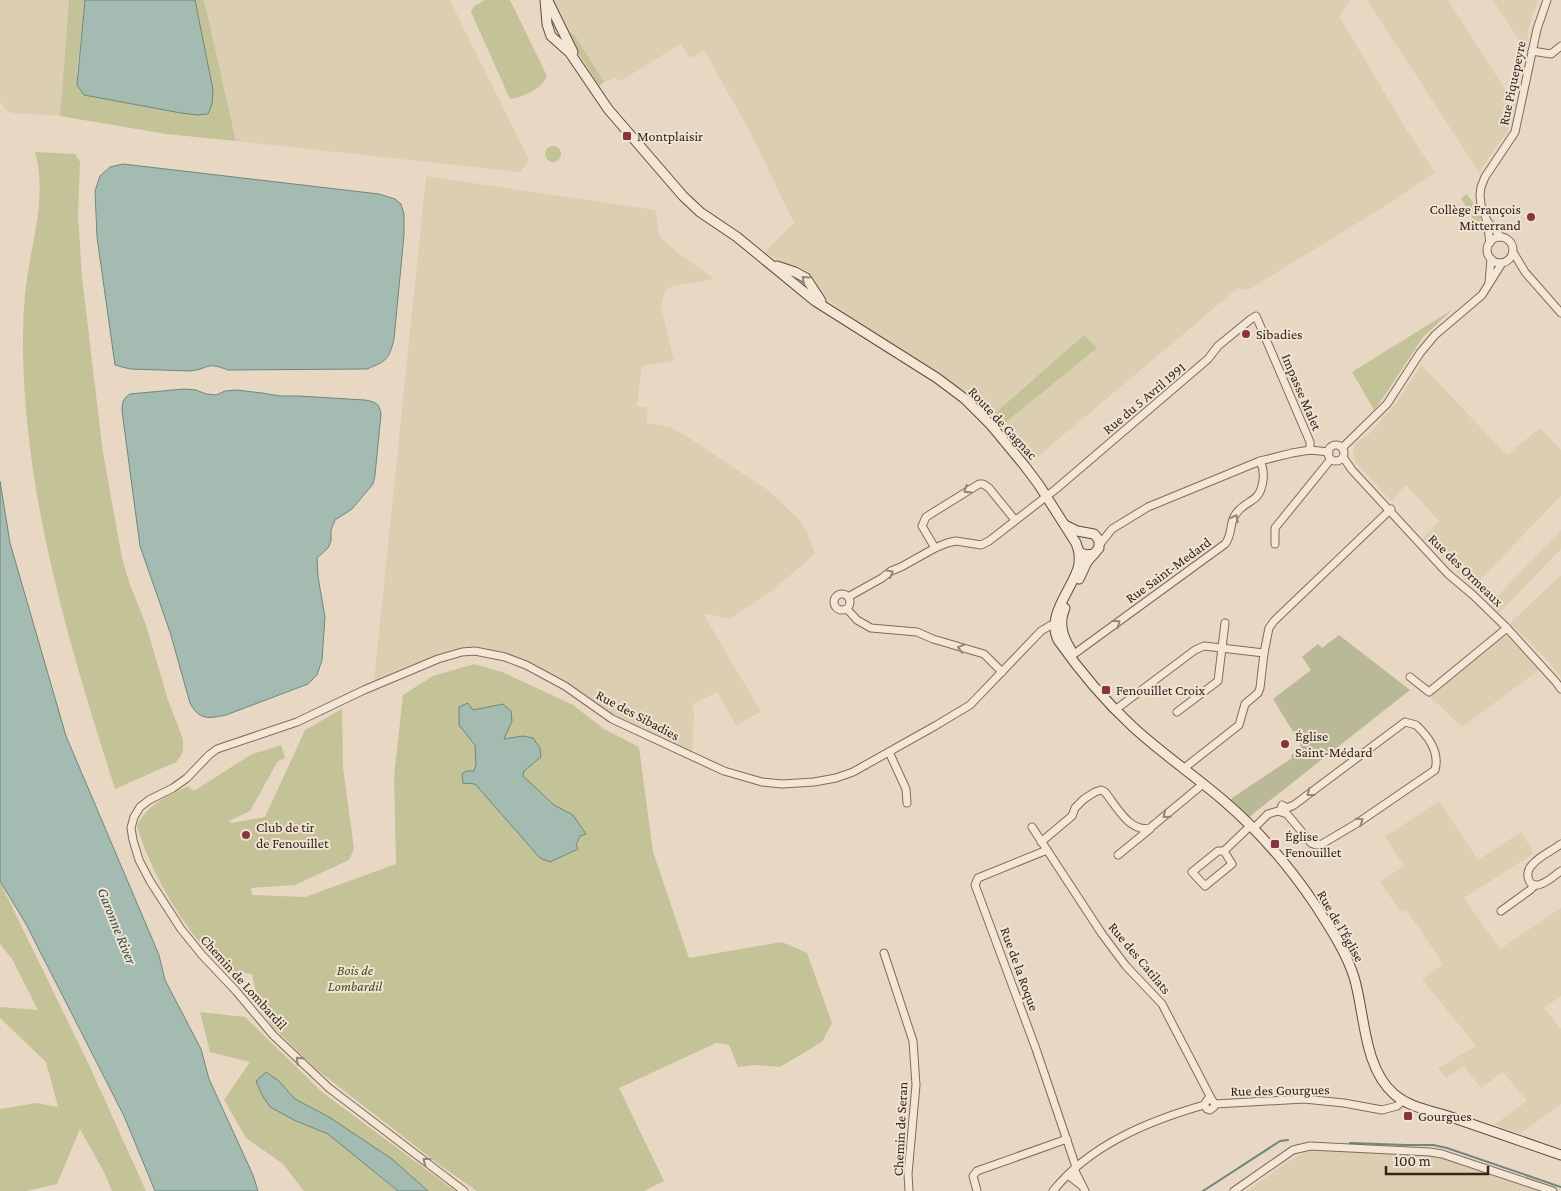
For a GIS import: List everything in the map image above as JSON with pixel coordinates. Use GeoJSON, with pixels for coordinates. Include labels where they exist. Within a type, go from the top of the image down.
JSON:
{"type":"FeatureCollection","features":[{"type":"Feature","properties":{"kind":"main road","name":"Route de Gagnac"},"geometry":{"type":"LineString","coordinates":[[546,0],[547,24],[551,36],[566,48],[608,109],[683,196],[700,212],[770,262],[815,300],[937,378],[965,399],[990,424],[1024,465],[1078,548]]}},
{"type":"Feature","properties":{"kind":"main road"},"geometry":{"type":"LineString","coordinates":[[1057,628],[1087,562],[1099,548],[1100,544],[1097,536],[1071,529],[1064,525]]}},
{"type":"Feature","properties":{"kind":"main road"},"geometry":{"type":"LineString","coordinates":[[1057,628],[1061,606],[1078,568],[1078,536],[1087,532]]}},
{"type":"Feature","properties":{"kind":"main road"},"geometry":{"type":"LineString","coordinates":[[1078,548],[1086,555],[1094,554]]}},
{"type":"Feature","properties":{"kind":"main road","name":"Rue de l'Église"},"geometry":{"type":"LineString","coordinates":[[1057,628],[1087,676],[1115,710],[1157,748],[1253,827],[1294,876],[1328,925],[1353,975],[1376,1069],[1392,1092],[1410,1105],[1561,1155]]}},
{"type":"Feature","properties":{"kind":"street","name":"Rue Piquepeyre"},"geometry":{"type":"LineString","coordinates":[[1489,286],[1491,259],[1487,251],[1490,243],[1487,221],[1481,205],[1481,187],[1485,177],[1515,132],[1537,29],[1547,0]]}},
{"type":"Feature","properties":{"kind":"street"},"geometry":{"type":"LineString","coordinates":[[1532,50],[1551,54],[1561,46]]}},
{"type":"Feature","properties":{"kind":"street","name":"Rue Piquepeyre"},"geometry":{"type":"LineString","coordinates":[[1487,221],[1501,238],[1510,242],[1513,252],[1525,272]]}},
{"type":"Feature","properties":{"kind":"street"},"geometry":{"type":"LineString","coordinates":[[1490,243],[1497,238],[1501,238]]}},
{"type":"Feature","properties":{"kind":"street"},"geometry":{"type":"LineString","coordinates":[[1342,448],[1387,404],[1420,353],[1435,335],[1482,295],[1513,252]]}},
{"type":"Feature","properties":{"kind":"street"},"geometry":{"type":"LineString","coordinates":[[1491,259],[1494,262],[1505,262],[1525,272],[1561,313]]}},
{"type":"Feature","properties":{"kind":"street","name":"Rue du 5 Avril 1991"},"geometry":{"type":"LineString","coordinates":[[848,597],[891,571],[935,548],[956,542],[981,545],[989,541],[1046,497],[1208,359],[1218,346],[1256,316]]}},
{"type":"Feature","properties":{"kind":"street","name":"Impasse Malet"},"geometry":{"type":"LineString","coordinates":[[1256,316],[1310,442],[1310,450]]}},
{"type":"Feature","properties":{"kind":"street","name":"Rue des Ormeaux"},"geometry":{"type":"LineString","coordinates":[[1332,457],[1334,446],[1342,448],[1344,452],[1343,457],[1352,470],[1391,509],[1448,574],[1507,628],[1551,675],[1561,689]]}},
{"type":"Feature","properties":{"kind":"street","name":"Rue des Ormeaux"},"geometry":{"type":"LineString","coordinates":[[1087,532],[1112,529],[1148,507],[1260,461],[1292,452],[1310,450],[1332,457],[1352,470]]}},
{"type":"Feature","properties":{"kind":"street"},"geometry":{"type":"LineString","coordinates":[[1275,544],[1275,528],[1332,457],[1343,457]]}},
{"type":"Feature","properties":{"kind":"street","name":"Rue Saint-Medard"},"geometry":{"type":"LineString","coordinates":[[1074,654],[1226,544],[1230,538],[1235,515],[1258,497],[1261,492],[1264,473],[1260,461]]}},
{"type":"Feature","properties":{"kind":"street"},"geometry":{"type":"LineString","coordinates":[[935,548],[922,526],[926,517],[979,484],[989,488],[1015,520]]}},
{"type":"Feature","properties":{"kind":"street"},"geometry":{"type":"LineString","coordinates":[[1183,769],[1239,725],[1245,704],[1258,693],[1260,688],[1269,628],[1274,621],[1391,509]]}},
{"type":"Feature","properties":{"kind":"street","name":"Rue des Ormeaux"},"geometry":{"type":"LineString","coordinates":[[1100,544],[1112,529]]}},
{"type":"Feature","properties":{"kind":"street"},"geometry":{"type":"LineString","coordinates":[[840,594],[848,597],[850,602],[847,609],[842,611],[837,609],[834,602],[840,594]]}},
{"type":"Feature","properties":{"kind":"street"},"geometry":{"type":"LineString","coordinates":[[847,609],[857,620],[871,628],[917,632],[933,640],[984,654],[1002,672]]}},
{"type":"Feature","properties":{"kind":"street"},"geometry":{"type":"LineString","coordinates":[[1177,712],[1218,681],[1225,623]]}},
{"type":"Feature","properties":{"kind":"street","name":"Rue des Sibadies"},"geometry":{"type":"LineString","coordinates":[[209,755],[230,744],[297,722],[412,669],[450,655],[475,651],[505,657],[526,665],[565,686],[612,718],[724,771],[753,780],[782,784],[814,782],[836,778],[853,772],[970,705],[1041,631],[1057,628]]}},
{"type":"Feature","properties":{"kind":"street"},"geometry":{"type":"LineString","coordinates":[[1410,677],[1428,692],[1507,628]]}},
{"type":"Feature","properties":{"kind":"street"},"geometry":{"type":"LineString","coordinates":[[1115,710],[1195,650],[1204,646],[1264,653]]}},
{"type":"Feature","properties":{"kind":"street"},"geometry":{"type":"LineString","coordinates":[[1224,851],[1232,864],[1204,886],[1192,872],[1218,851],[1224,851],[1248,828],[1253,827],[1268,814],[1280,811],[1287,814],[1311,843],[1316,845],[1322,844],[1359,822],[1435,770],[1438,760],[1436,751],[1416,725],[1405,722],[1294,805],[1287,808],[1282,805],[1280,811]]}},
{"type":"Feature","properties":{"kind":"street"},"geometry":{"type":"LineString","coordinates":[[889,752],[906,789],[907,803]]}},
{"type":"Feature","properties":{"kind":"street","name":"Chemin de Lombardil"},"geometry":{"type":"LineString","coordinates":[[209,755],[187,778],[140,807],[134,817],[131,828],[133,840],[139,860],[150,881],[181,929],[273,1035],[328,1088],[464,1191]]}},
{"type":"Feature","properties":{"kind":"street"},"geometry":{"type":"LineString","coordinates":[[1118,855],[1203,784]]}},
{"type":"Feature","properties":{"kind":"street"},"geometry":{"type":"LineString","coordinates":[[1041,842],[1072,816],[1074,808],[1095,792],[1101,790],[1106,792],[1131,824],[1139,829],[1150,828]]}},
{"type":"Feature","properties":{"kind":"street","name":"Rue des Catilats"},"geometry":{"type":"LineString","coordinates":[[1032,827],[1102,934],[1126,966],[1162,1004],[1203,1084],[1209,1102]]}},
{"type":"Feature","properties":{"kind":"street"},"geometry":{"type":"LineString","coordinates":[[1561,844],[1532,863],[1527,877],[1530,882],[1540,885],[1561,871]]}},
{"type":"Feature","properties":{"kind":"street","name":"Rue de la Roque"},"geometry":{"type":"LineString","coordinates":[[1047,850],[978,878],[975,885],[1036,1049],[1067,1139],[1073,1164],[1084,1188]]}},
{"type":"Feature","properties":{"kind":"street"},"geometry":{"type":"LineString","coordinates":[[1501,911],[1535,885]]}},
{"type":"Feature","properties":{"kind":"street","name":"Chemin de Seran"},"geometry":{"type":"LineString","coordinates":[[884,954],[913,1041],[916,1085],[908,1174],[910,1191]]}},
{"type":"Feature","properties":{"kind":"street","name":"Rue des Gourgues"},"geometry":{"type":"LineString","coordinates":[[1053,1191],[1082,1161],[1153,1121],[1209,1102],[1328,1100],[1382,1110],[1397,1106],[1402,1101]]}},
{"type":"Feature","properties":{"kind":"street"},"geometry":{"type":"LineString","coordinates":[[977,1191],[973,1176],[977,1171],[1067,1139]]}},
{"type":"Feature","properties":{"kind":"street","name":"Rue de la Roque"},"geometry":{"type":"LineString","coordinates":[[1067,1139],[1074,1152],[1082,1161]]}},
{"type":"Feature","properties":{"kind":"street"},"geometry":{"type":"LineString","coordinates":[[1234,1191],[1293,1150],[1310,1146],[1442,1154],[1553,1191]]}},
{"type":"Feature","properties":{"kind":"street"},"geometry":{"type":"LineString","coordinates":[[1068,1174],[1084,1188]]}},
{"type":"Feature","properties":{"kind":"shaded area"},"geometry":{"type":"Polygon","coordinates":[[[0,0],[69,0],[60,116],[12,113],[6,110],[0,101],[0,0]]]}},
{"type":"Feature","properties":{"kind":"shaded area"},"geometry":{"type":"Polygon","coordinates":[[[204,0],[450,0],[529,160],[520,172],[236,141],[204,0]]]}},
{"type":"Feature","properties":{"kind":"shaded area"},"geometry":{"type":"Polygon","coordinates":[[[553,0],[1351,0],[1339,16],[1406,129],[1435,172],[1393,201],[1248,290],[1238,288],[1029,464],[1000,427],[1096,348],[1084,335],[992,416],[969,394],[841,310],[822,295],[814,279],[803,269],[778,260],[765,252],[794,223],[749,130],[704,50],[690,58],[680,44],[621,81],[615,78],[604,82],[574,34],[568,32],[553,0]]]}},
{"type":"Feature","properties":{"kind":"shaded area"},"geometry":{"type":"Polygon","coordinates":[[[1367,0],[1448,0],[1515,105],[1508,131],[1479,172],[1367,0]]]}},
{"type":"Feature","properties":{"kind":"shaded area"},"geometry":{"type":"Polygon","coordinates":[[[1493,0],[1538,0],[1528,30],[1527,52],[1493,0]]]}},
{"type":"Feature","properties":{"kind":"shaded area"},"geometry":{"type":"Polygon","coordinates":[[[426,176],[655,210],[660,237],[714,279],[674,286],[668,288],[664,294],[661,306],[674,361],[642,366],[637,406],[648,408],[646,423],[669,427],[683,434],[769,491],[797,518],[806,530],[815,554],[774,589],[730,619],[703,613],[761,712],[736,725],[717,692],[693,704],[692,754],[606,711],[565,684],[490,651],[437,657],[374,681],[426,176]]]}},
{"type":"Feature","properties":{"kind":"shaded area"},"geometry":{"type":"Polygon","coordinates":[[[1421,365],[1507,455],[1540,428],[1561,450],[1561,496],[1473,587],[1423,538],[1439,521],[1406,485],[1391,501],[1357,464],[1353,455],[1354,445],[1371,432],[1397,402],[1421,365]]]}},
{"type":"Feature","properties":{"kind":"shaded area"},"geometry":{"type":"Polygon","coordinates":[[[1561,530],[1561,549],[1499,613],[1490,604],[1561,530]]]}},
{"type":"Feature","properties":{"kind":"shaded area"},"geometry":{"type":"Polygon","coordinates":[[[1561,575],[1561,678],[1549,662],[1510,623],[1561,575]]]}},
{"type":"Feature","properties":{"kind":"shaded area"},"geometry":{"type":"Polygon","coordinates":[[[1506,635],[1539,670],[1462,727],[1429,696],[1506,635]]]}},
{"type":"Feature","properties":{"kind":"shaded area"},"geometry":{"type":"Polygon","coordinates":[[[1439,801],[1478,860],[1521,832],[1534,853],[1464,898],[1500,949],[1561,908],[1561,996],[1544,1008],[1561,1029],[1561,1104],[1520,1134],[1494,1125],[1527,1101],[1503,1072],[1481,1088],[1464,1066],[1446,1078],[1438,1068],[1476,1046],[1422,979],[1443,964],[1406,909],[1401,912],[1380,882],[1404,866],[1385,837],[1439,801]]]}},
{"type":"Feature","properties":{"kind":"shaded area"},"geometry":{"type":"Polygon","coordinates":[[[1327,1149],[1427,1155],[1449,1160],[1541,1191],[1246,1191],[1295,1157],[1308,1151],[1327,1149]]]}},
{"type":"Feature","properties":{"kind":"green space"},"geometry":{"type":"Polygon","coordinates":[[[69,0],[85,0],[77,72],[84,95],[181,113],[203,43],[195,0],[204,0],[236,141],[166,134],[60,116],[69,0]]]}},
{"type":"Feature","properties":{"kind":"green space"},"geometry":{"type":"Polygon","coordinates":[[[485,0],[510,0],[547,76],[541,85],[526,94],[510,99],[471,12],[474,6],[485,0]]]}},
{"type":"Feature","properties":{"kind":"green space"},"geometry":{"type":"Polygon","coordinates":[[[568,32],[574,34],[604,82],[599,86],[571,42],[568,32]]]}},
{"type":"Feature","properties":{"kind":"green space"},"geometry":{"type":"Polygon","coordinates":[[[553,146],[559,148],[561,154],[559,160],[553,162],[547,160],[545,154],[547,148],[553,146]]]}},
{"type":"Feature","properties":{"kind":"green space"},"geometry":{"type":"Polygon","coordinates":[[[35,152],[75,154],[80,162],[78,215],[82,277],[103,453],[122,558],[129,582],[146,625],[168,700],[183,739],[181,756],[176,762],[115,789],[67,629],[53,574],[32,465],[26,410],[23,335],[26,288],[38,216],[40,184],[35,152]]]}},
{"type":"Feature","properties":{"kind":"green space"},"geometry":{"type":"Polygon","coordinates":[[[1467,194],[1478,210],[1481,220],[1482,230],[1478,232],[1461,198],[1467,194]]]}},
{"type":"Feature","properties":{"kind":"green space"},"geometry":{"type":"Polygon","coordinates":[[[1452,310],[1423,337],[1374,410],[1352,372],[1452,310]]]}},
{"type":"Feature","properties":{"kind":"green space"},"geometry":{"type":"Polygon","coordinates":[[[1084,335],[1097,348],[1000,427],[992,416],[1084,335]]]}},
{"type":"Feature","properties":{"kind":"green space"},"geometry":{"type":"Polygon","coordinates":[[[1339,635],[1410,690],[1249,817],[1231,801],[1232,798],[1292,758],[1291,755],[1301,749],[1299,737],[1295,735],[1273,699],[1311,670],[1302,657],[1318,644],[1322,648],[1339,635]]]}},
{"type":"Feature","properties":{"kind":"green space","name":"Bois de Lombardil"},"geometry":{"type":"Polygon","coordinates":[[[474,664],[502,672],[573,705],[604,729],[639,747],[653,852],[689,958],[782,942],[807,953],[832,1023],[822,1042],[780,1067],[754,1065],[738,1067],[729,1045],[716,1043],[619,1088],[664,1181],[644,1191],[477,1191],[441,1166],[316,1069],[271,1025],[255,989],[252,974],[239,972],[231,975],[204,948],[181,917],[155,873],[137,826],[147,811],[165,798],[188,786],[194,791],[252,754],[281,745],[285,758],[278,761],[250,811],[229,821],[231,823],[265,817],[305,730],[342,709],[343,768],[354,849],[349,860],[295,885],[251,888],[252,895],[305,897],[396,864],[394,777],[403,695],[433,676],[474,664]]]}},
{"type":"Feature","properties":{"kind":"green space"},"geometry":{"type":"Polygon","coordinates":[[[0,882],[89,1065],[146,1191],[112,1191],[104,1172],[80,1129],[57,1184],[27,1191],[0,1191],[0,1109],[37,1103],[58,1107],[46,1062],[0,1018],[0,1007],[38,1010],[12,959],[0,944],[0,882]]]}},
{"type":"Feature","properties":{"kind":"green space"},"geometry":{"type":"Polygon","coordinates":[[[200,1012],[245,1017],[322,1092],[455,1191],[304,1191],[283,1164],[246,1138],[224,1100],[250,1062],[210,1052],[200,1012]]]}},
{"type":"Feature","properties":{"kind":"water"},"geometry":{"type":"Polygon","coordinates":[[[85,0],[195,0],[213,90],[212,104],[208,114],[181,113],[84,95],[77,85],[85,0]]]}},
{"type":"Feature","properties":{"kind":"water"},"geometry":{"type":"Polygon","coordinates":[[[123,164],[379,194],[395,199],[401,204],[404,214],[404,235],[394,339],[386,359],[367,369],[228,370],[211,366],[190,371],[130,369],[115,365],[97,237],[95,191],[100,176],[110,167],[123,164]]]}},
{"type":"Feature","properties":{"kind":"water"},"geometry":{"type":"Polygon","coordinates":[[[184,389],[216,395],[225,391],[236,390],[280,396],[365,400],[376,404],[381,414],[373,484],[352,509],[335,520],[328,548],[317,558],[318,577],[325,617],[322,660],[317,675],[308,684],[226,715],[214,717],[205,717],[197,713],[190,703],[170,632],[140,546],[122,411],[123,401],[130,394],[184,389]]]}},
{"type":"Feature","properties":{"kind":"water","name":"Garonne River"},"geometry":{"type":"Polygon","coordinates":[[[0,481],[10,543],[66,736],[159,955],[165,980],[201,1049],[209,1079],[253,1175],[258,1191],[155,1191],[124,1116],[26,924],[0,881],[0,481]]]}},
{"type":"Feature","properties":{"kind":"water"},"geometry":{"type":"Polygon","coordinates":[[[468,703],[473,710],[503,704],[511,711],[512,721],[504,739],[523,736],[533,738],[540,748],[541,757],[524,771],[523,776],[554,805],[573,815],[586,834],[580,836],[576,845],[578,849],[550,862],[540,858],[475,784],[463,783],[462,774],[466,771],[474,771],[476,765],[475,745],[459,725],[459,707],[468,703]]]}},
{"type":"Feature","properties":{"kind":"water"},"geometry":{"type":"Polygon","coordinates":[[[266,1072],[279,1081],[295,1099],[329,1117],[392,1159],[428,1191],[398,1191],[328,1134],[296,1121],[270,1107],[256,1081],[266,1072]]]}},
{"type":"Feature","properties":{"kind":"waterway"},"geometry":{"type":"LineString","coordinates":[[1203,1191],[1280,1141],[1288,1140]]}},
{"type":"Feature","properties":{"kind":"waterway"},"geometry":{"type":"LineString","coordinates":[[1350,1143],[1433,1145],[1447,1148],[1561,1187]]}},
{"type":"Feature","properties":{"kind":"place","name":"Montplaisir"},"geometry":{"type":"Point","coordinates":[627,136]}},
{"type":"Feature","properties":{"kind":"place","name":"Collège François Mitterrand"},"geometry":{"type":"Point","coordinates":[1531,217]}},
{"type":"Feature","properties":{"kind":"place","name":"Sibadies"},"geometry":{"type":"Point","coordinates":[1246,334]}},
{"type":"Feature","properties":{"kind":"place","name":"Fenouillet Croix"},"geometry":{"type":"Point","coordinates":[1106,690]}},
{"type":"Feature","properties":{"kind":"place","name":"Église Saint-Médard"},"geometry":{"type":"Point","coordinates":[1285,744]}},
{"type":"Feature","properties":{"kind":"place","name":"Club de tir de Fenouillet"},"geometry":{"type":"Point","coordinates":[246,835]}},
{"type":"Feature","properties":{"kind":"place","name":"Église Fenouillet"},"geometry":{"type":"Point","coordinates":[1275,844]}},
{"type":"Feature","properties":{"kind":"place","name":"Gourgues"},"geometry":{"type":"Point","coordinates":[1408,1116]}}]}
